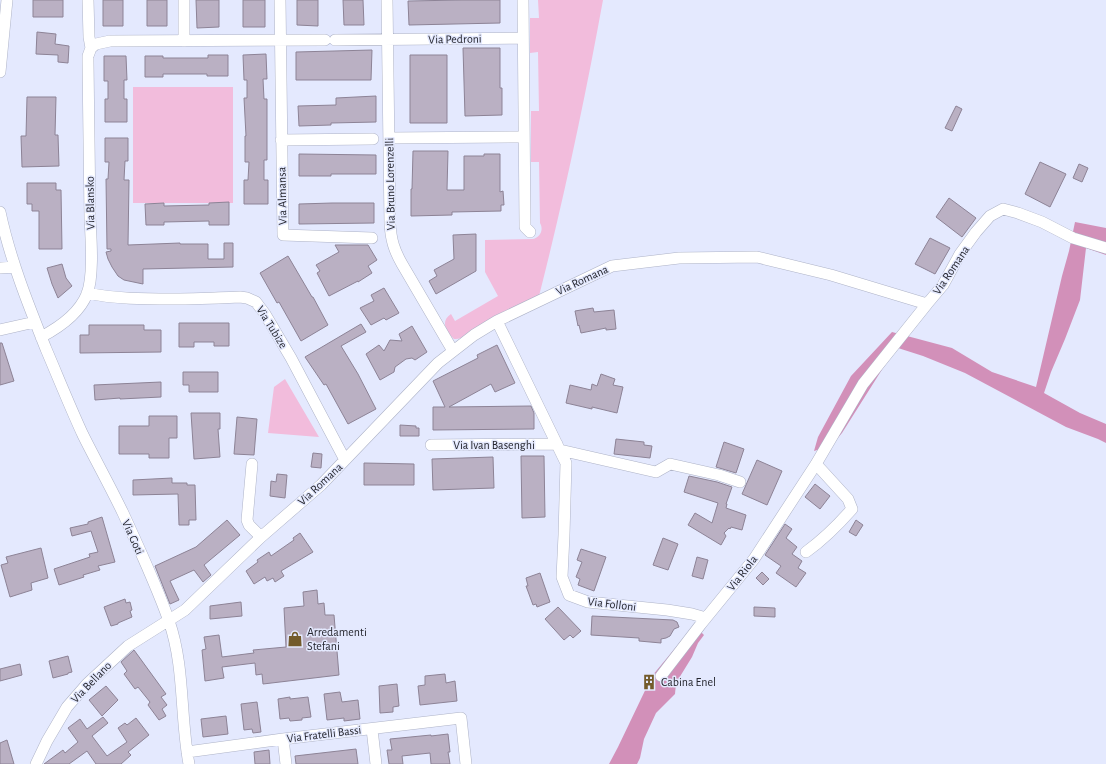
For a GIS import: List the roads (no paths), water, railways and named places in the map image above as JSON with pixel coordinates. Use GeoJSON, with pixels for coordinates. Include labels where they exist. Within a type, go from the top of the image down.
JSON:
{"type":"FeatureCollection","features":[{"type":"Feature","properties":{"kind":"street"},"geometry":{"type":"LineString","coordinates":[[0,72],[7,0]]}},
{"type":"Feature","properties":{"kind":"street","name":"Via Blansko"},"geometry":{"type":"LineString","coordinates":[[41,337],[60,326],[80,306],[87,293],[91,274],[88,56],[91,48],[89,37],[88,0]]}},
{"type":"Feature","properties":{"kind":"street"},"geometry":{"type":"LineString","coordinates":[[184,0],[184,41]]}},
{"type":"Feature","properties":{"kind":"street","name":"Via Almansa"},"geometry":{"type":"LineString","coordinates":[[280,0],[283,235],[372,238]]}},
{"type":"Feature","properties":{"kind":"street","name":"Via Bruno Lorenzelli"},"geometry":{"type":"LineString","coordinates":[[387,0],[390,224],[393,245],[402,264],[453,351]]}},
{"type":"Feature","properties":{"kind":"street"},"geometry":{"type":"LineString","coordinates":[[522,0],[525,227],[530,232]]}},
{"type":"Feature","properties":{"kind":"street","name":"Via Pedroni"},"geometry":{"type":"LineString","coordinates":[[388,39],[523,38]]}},
{"type":"Feature","properties":{"kind":"street"},"geometry":{"type":"LineString","coordinates":[[91,48],[96,44],[110,41],[388,39]]}},
{"type":"Feature","properties":{"kind":"street"},"geometry":{"type":"LineString","coordinates":[[389,138],[524,137]]}},
{"type":"Feature","properties":{"kind":"street"},"geometry":{"type":"LineString","coordinates":[[281,140],[373,139]]}},
{"type":"Feature","properties":{"kind":"street","name":"Via Romana"},"geometry":{"type":"LineString","coordinates":[[169,621],[185,610],[261,537],[321,485],[432,369],[453,351],[474,335],[497,321],[612,266],[679,258],[757,257],[831,275],[927,304],[944,285],[960,254],[976,232],[990,216],[1003,209],[1042,222],[1073,238],[1106,248]]}},
{"type":"Feature","properties":{"kind":"street","name":"Via Goti"},"geometry":{"type":"LineString","coordinates":[[0,212],[15,267],[41,337],[75,417],[122,512],[145,563],[169,621],[174,636],[180,668],[189,764]]}},
{"type":"Feature","properties":{"kind":"street"},"geometry":{"type":"LineString","coordinates":[[0,268],[15,267]]}},
{"type":"Feature","properties":{"kind":"street","name":"Via Tubize"},"geometry":{"type":"LineString","coordinates":[[87,293],[100,296],[156,299],[240,297],[251,299],[256,302],[265,314],[291,358],[345,460]]}},
{"type":"Feature","properties":{"kind":"street","name":"Via Riola"},"geometry":{"type":"LineString","coordinates":[[661,676],[754,559],[816,464],[863,384],[927,304]]}},
{"type":"Feature","properties":{"kind":"street","name":"Via Folloni"},"geometry":{"type":"LineString","coordinates":[[497,321],[566,464],[562,577],[569,594],[588,602],[667,610],[706,618]]}},
{"type":"Feature","properties":{"kind":"street"},"geometry":{"type":"LineString","coordinates":[[0,330],[35,322]]}},
{"type":"Feature","properties":{"kind":"street","name":"Via Ivan Basenghi"},"geometry":{"type":"LineString","coordinates":[[431,445],[558,447]]}},
{"type":"Feature","properties":{"kind":"street"},"geometry":{"type":"LineString","coordinates":[[558,447],[656,472],[670,464],[719,475],[740,482]]}},
{"type":"Feature","properties":{"kind":"street"},"geometry":{"type":"LineString","coordinates":[[252,464],[247,520],[249,525],[261,537]]}},
{"type":"Feature","properties":{"kind":"street"},"geometry":{"type":"LineString","coordinates":[[806,552],[823,540],[852,509],[848,499],[816,464]]}},
{"type":"Feature","properties":{"kind":"street","name":"Via Bellano"},"geometry":{"type":"LineString","coordinates":[[36,764],[63,713],[87,684],[128,646],[169,621]]}},
{"type":"Feature","properties":{"kind":"street","name":"Via Fratelli Bassi"},"geometry":{"type":"LineString","coordinates":[[187,752],[461,718],[466,764]]}},
{"type":"Feature","properties":{"kind":"street"},"geometry":{"type":"LineString","coordinates":[[372,729],[376,764]]}},
{"type":"Feature","properties":{"kind":"street"},"geometry":{"type":"LineString","coordinates":[[283,739],[286,764]]}},
{"type":"Feature","properties":{"kind":"place","name":"Arredamenti Stefani"},"geometry":{"type":"Point","coordinates":[295,639]}},
{"type":"Feature","properties":{"kind":"place","name":"Cabina Enel"},"geometry":{"type":"Point","coordinates":[649,682]}}]}
